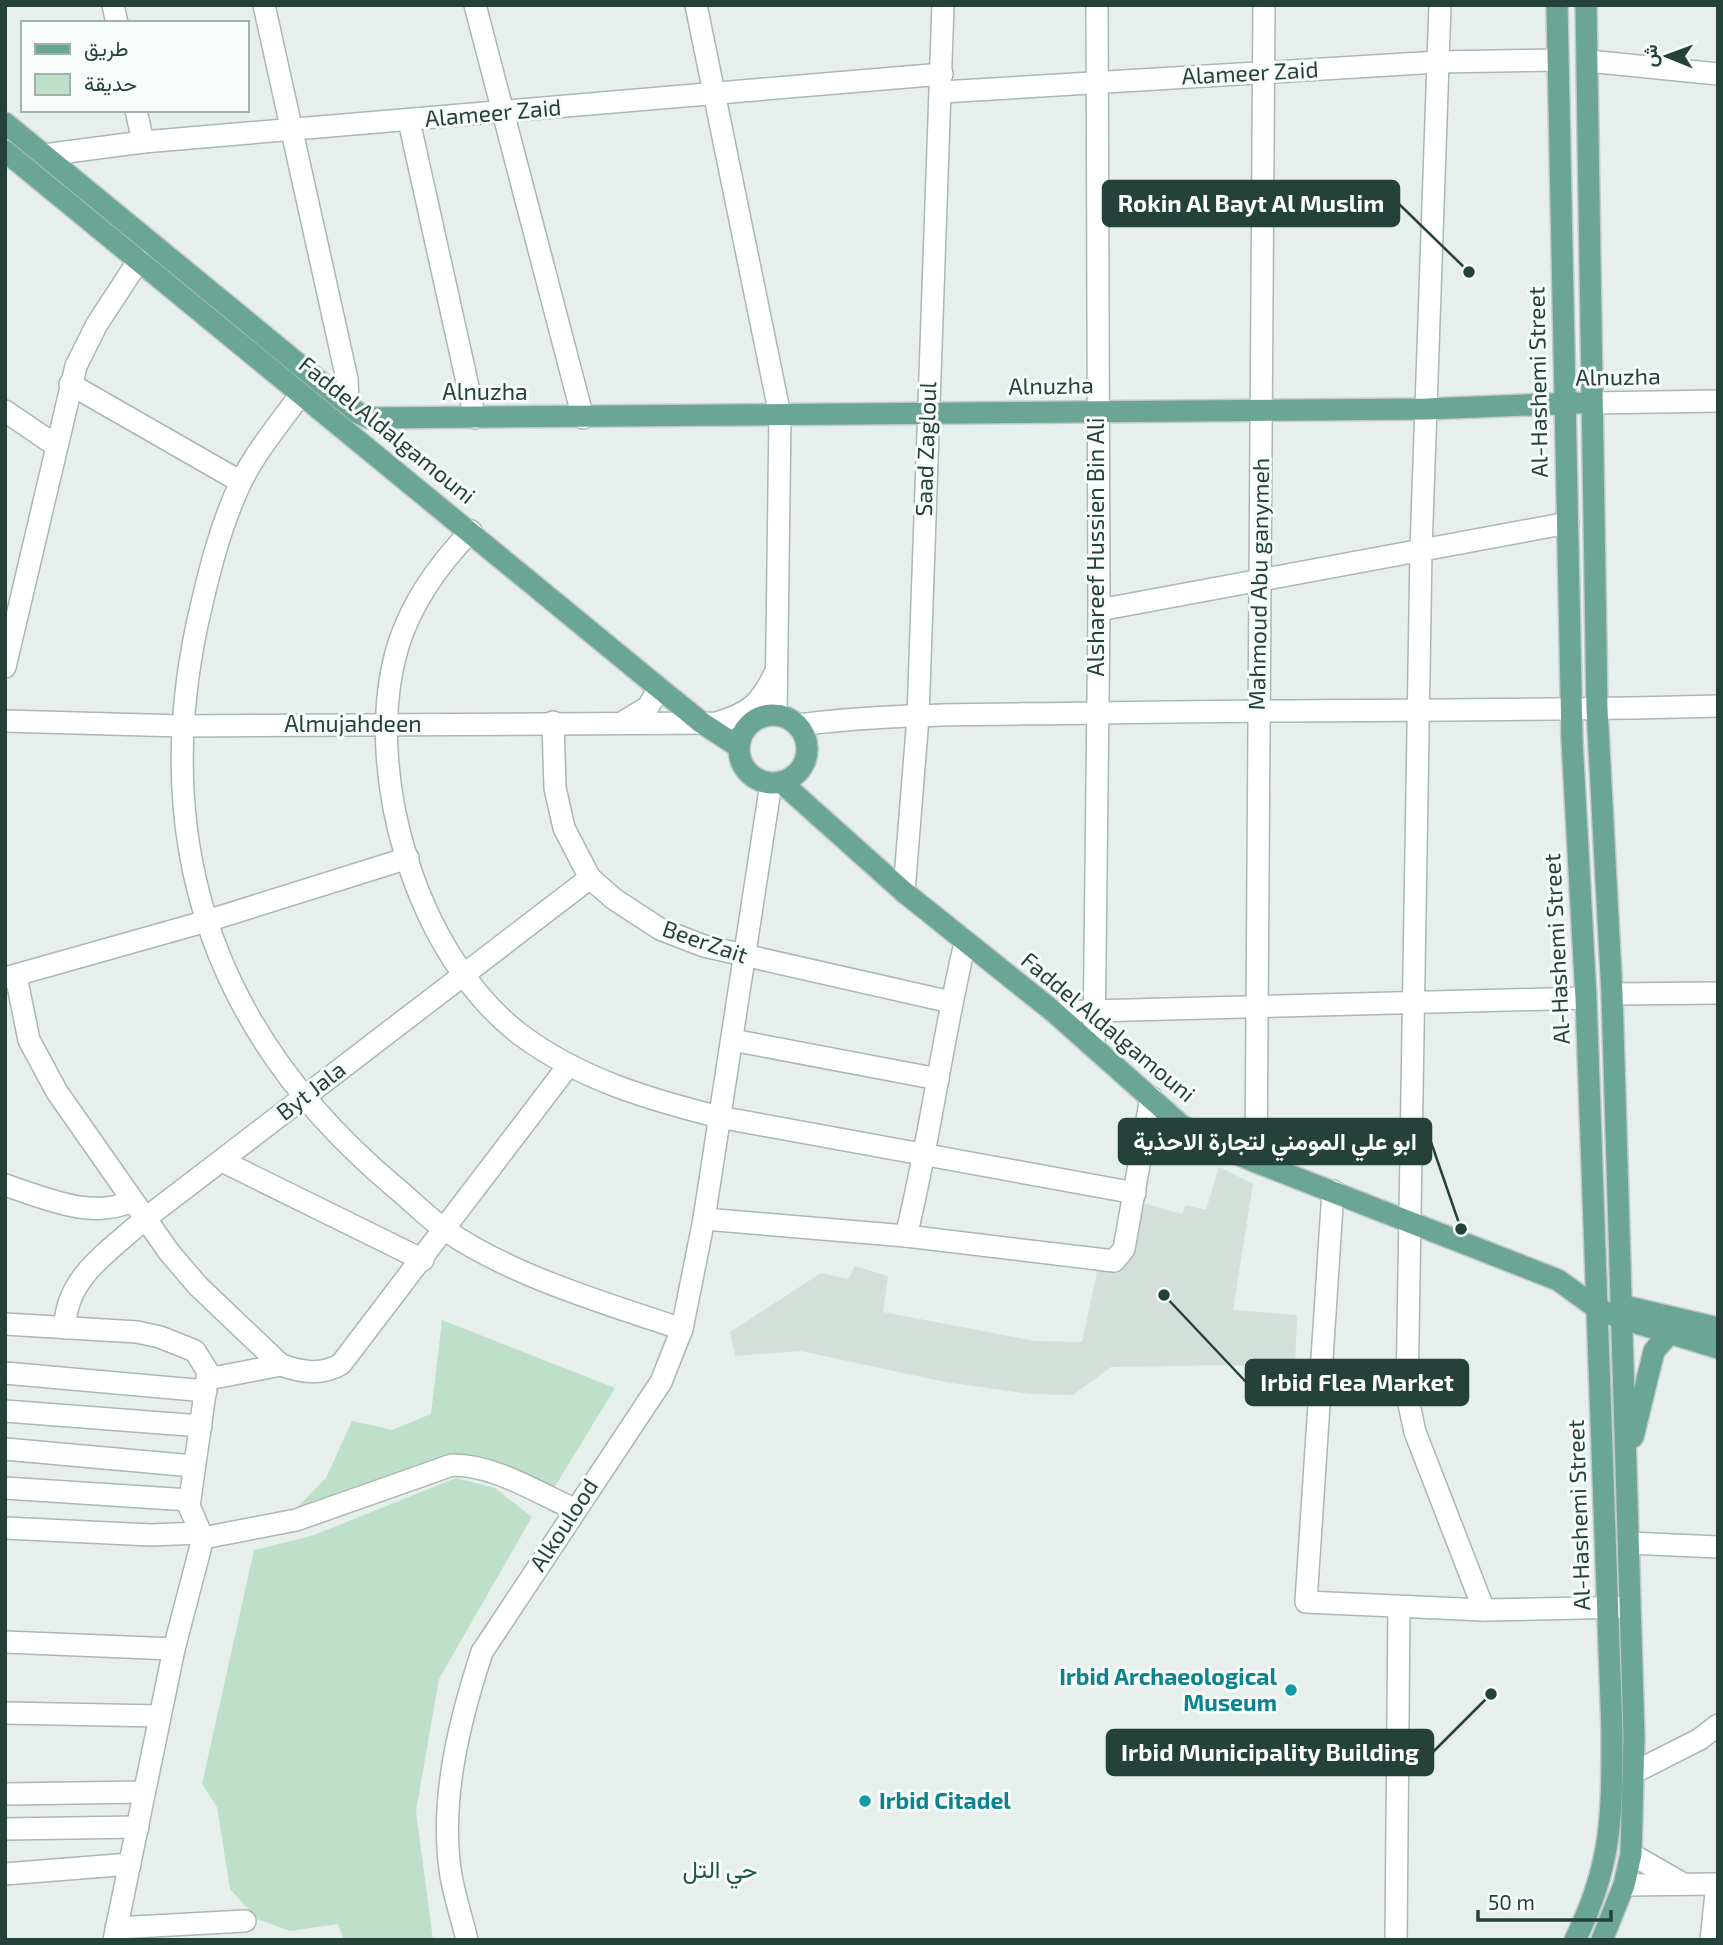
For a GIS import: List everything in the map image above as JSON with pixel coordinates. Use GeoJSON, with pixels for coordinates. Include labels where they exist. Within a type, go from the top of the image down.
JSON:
{"type":"FeatureCollection","features":[{"type":"Feature","properties":{"kind":"main road","name":"Al-Hashemi Street"},"geometry":{"type":"LineString","coordinates":[[1557,5],[1571,710],[1587,998],[1597,1302],[1633,1773],[1631,1854],[1624,1885],[1602,1940]]}},
{"type":"Feature","properties":{"kind":"main road","name":"Al-Hashemi Street"},"geometry":{"type":"LineString","coordinates":[[1574,1940],[1596,1888],[1610,1840],[1619,1608],[1628,1543],[1612,994],[1597,709],[1586,5]]}},
{"type":"Feature","properties":{"kind":"main road"},"geometry":{"type":"LineString","coordinates":[[1558,60],[1588,61]]}},
{"type":"Feature","properties":{"kind":"main road","name":"Alnuzha"},"geometry":{"type":"LineString","coordinates":[[5,123],[366,417],[583,418],[1426,409],[1591,402]]}},
{"type":"Feature","properties":{"kind":"main road","name":"Faddel Aldalgamouni"},"geometry":{"type":"LineString","coordinates":[[5,150],[702,723],[739,747]]}},
{"type":"Feature","properties":{"kind":"main road"},"geometry":{"type":"LineString","coordinates":[[377,457],[370,446],[369,435],[375,424],[386,419]]}},
{"type":"Feature","properties":{"kind":"main road"},"geometry":{"type":"LineString","coordinates":[[776,715],[798,726],[804,735],[805,758],[800,769],[776,782],[751,775],[740,757],[739,747],[747,727],[755,720],[776,715]]}},
{"type":"Feature","properties":{"kind":"main road","name":"Faddel Aldalgamouni"},"geometry":{"type":"LineString","coordinates":[[776,782],[965,943],[1054,1012],[1181,1125],[1256,1162],[1558,1280],[1620,1312]]}},
{"type":"Feature","properties":{"kind":"main road"},"geometry":{"type":"LineString","coordinates":[[1620,1312],[1718,1328]]}},
{"type":"Feature","properties":{"kind":"main road"},"geometry":{"type":"LineString","coordinates":[[1620,1312],[1669,1334],[1718,1348]]}},
{"type":"Feature","properties":{"kind":"main road"},"geometry":{"type":"LineString","coordinates":[[1627,1460],[1652,1358],[1659,1342],[1669,1334]]}},
{"type":"Feature","properties":{"kind":"street"},"geometry":{"type":"LineString","coordinates":[[264,5],[347,379],[348,405]]}},
{"type":"Feature","properties":{"kind":"street"},"geometry":{"type":"LineString","coordinates":[[475,5],[583,418]]}},
{"type":"Feature","properties":{"kind":"street"},"geometry":{"type":"LineString","coordinates":[[696,5],[780,415],[776,715]]}},
{"type":"Feature","properties":{"kind":"street","name":"Saad Zagloul"},"geometry":{"type":"LineString","coordinates":[[905,892],[918,717],[926,414],[942,83],[943,5]]}},
{"type":"Feature","properties":{"kind":"street","name":"Alshareef Hussien Bin Ali"},"geometry":{"type":"LineString","coordinates":[[1094,1046],[1099,610],[1096,412],[1097,5]]}},
{"type":"Feature","properties":{"kind":"street","name":"Mahmoud Abu ganymeh"},"geometry":{"type":"LineString","coordinates":[[1256,1162],[1261,73],[1264,5]]}},
{"type":"Feature","properties":{"kind":"street"},"geometry":{"type":"LineString","coordinates":[[1440,5],[1417,710],[1408,1412],[1485,1610]]}},
{"type":"Feature","properties":{"kind":"street","name":"Alameer Zaid"},"geometry":{"type":"LineString","coordinates":[[44,155],[143,142],[716,93],[942,83],[1097,82],[1438,62],[1558,60]]}},
{"type":"Feature","properties":{"kind":"street"},"geometry":{"type":"LineString","coordinates":[[1588,61],[1718,74]]}},
{"type":"Feature","properties":{"kind":"street"},"geometry":{"type":"LineString","coordinates":[[136,112],[143,142]]}},
{"type":"Feature","properties":{"kind":"street"},"geometry":{"type":"LineString","coordinates":[[409,121],[475,418]]}},
{"type":"Feature","properties":{"kind":"street"},"geometry":{"type":"LineString","coordinates":[[5,667],[70,384],[97,324],[139,260]]}},
{"type":"Feature","properties":{"kind":"street"},"geometry":{"type":"LineString","coordinates":[[70,384],[241,482]]}},
{"type":"Feature","properties":{"kind":"street"},"geometry":{"type":"LineString","coordinates":[[300,395],[241,482],[225,523],[202,602],[189,663],[183,726],[183,789],[187,844],[207,922],[243,1007],[303,1097],[369,1166],[446,1230],[491,1256],[554,1283],[682,1329]]}},
{"type":"Feature","properties":{"kind":"street","name":"Alnuzha"},"geometry":{"type":"LineString","coordinates":[[1591,402],[1718,401]]}},
{"type":"Feature","properties":{"kind":"street"},"geometry":{"type":"LineString","coordinates":[[5,411],[55,445]]}},
{"type":"Feature","properties":{"kind":"street"},"geometry":{"type":"LineString","coordinates":[[1099,610],[1568,523]]}},
{"type":"Feature","properties":{"kind":"street"},"geometry":{"type":"LineString","coordinates":[[471,531],[436,571],[408,618],[392,670],[386,724],[393,804],[408,858],[432,919],[464,975],[510,1026],[568,1066],[632,1093],[719,1117],[1135,1193]]}},
{"type":"Feature","properties":{"kind":"street","name":"Almujahdeen"},"geometry":{"type":"LineString","coordinates":[[5,722],[183,726],[623,721],[716,723],[750,710],[765,696],[776,671]]}},
{"type":"Feature","properties":{"kind":"street"},"geometry":{"type":"LineString","coordinates":[[623,721],[648,707],[659,688]]}},
{"type":"Feature","properties":{"kind":"street"},"geometry":{"type":"LineString","coordinates":[[798,726],[841,720],[1096,713],[1571,710],[1718,706]]}},
{"type":"Feature","properties":{"kind":"street","name":"BeerZait"},"geometry":{"type":"LineString","coordinates":[[553,722],[559,810],[590,878],[614,899],[667,932],[746,958],[951,1002]]}},
{"type":"Feature","properties":{"kind":"street","name":"Alkoulood"},"geometry":{"type":"LineString","coordinates":[[467,1940],[451,1875],[449,1815],[454,1754],[467,1696],[482,1652],[574,1509],[661,1382],[682,1329],[704,1219],[776,782]]}},
{"type":"Feature","properties":{"kind":"street"},"geometry":{"type":"LineString","coordinates":[[281,1365],[198,1286],[132,1201],[57,1092],[34,1053],[10,977],[207,922],[408,858]]}},
{"type":"Feature","properties":{"kind":"street","name":"Byt Jala"},"geometry":{"type":"LineString","coordinates":[[65,1328],[67,1302],[75,1286],[146,1218],[590,878]]}},
{"type":"Feature","properties":{"kind":"street"},"geometry":{"type":"LineString","coordinates":[[906,1236],[926,1155],[951,1002],[965,943]]}},
{"type":"Feature","properties":{"kind":"street"},"geometry":{"type":"LineString","coordinates":[[1612,994],[1718,993]]}},
{"type":"Feature","properties":{"kind":"street"},"geometry":{"type":"LineString","coordinates":[[1054,1012],[1587,998]]}},
{"type":"Feature","properties":{"kind":"street"},"geometry":{"type":"LineString","coordinates":[[733,1040],[939,1079]]}},
{"type":"Feature","properties":{"kind":"street"},"geometry":{"type":"LineString","coordinates":[[5,1373],[207,1385],[281,1365],[316,1373],[329,1371],[341,1364],[423,1260],[568,1066]]}},
{"type":"Feature","properties":{"kind":"street"},"geometry":{"type":"LineString","coordinates":[[704,1219],[906,1236],[1114,1261],[1124,1250],[1151,1097]]}},
{"type":"Feature","properties":{"kind":"street"},"geometry":{"type":"LineString","coordinates":[[222,1161],[423,1260]]}},
{"type":"Feature","properties":{"kind":"street"},"geometry":{"type":"LineString","coordinates":[[5,1185],[95,1209],[117,1208],[132,1201]]}},
{"type":"Feature","properties":{"kind":"street"},"geometry":{"type":"LineString","coordinates":[[1333,1191],[1306,1602],[1485,1610],[1619,1608]]}},
{"type":"Feature","properties":{"kind":"street"},"geometry":{"type":"LineString","coordinates":[[5,1324],[137,1332],[179,1343],[195,1352],[204,1362],[207,1385],[189,1500],[190,1513],[201,1535],[174,1649],[115,1935]]}},
{"type":"Feature","properties":{"kind":"street"},"geometry":{"type":"LineString","coordinates":[[5,1411],[201,1426]]}},
{"type":"Feature","properties":{"kind":"street"},"geometry":{"type":"LineString","coordinates":[[5,1449],[194,1466]]}},
{"type":"Feature","properties":{"kind":"street"},"geometry":{"type":"LineString","coordinates":[[5,1528],[201,1535],[304,1518],[453,1465],[472,1466],[496,1473],[574,1509]]}},
{"type":"Feature","properties":{"kind":"street"},"geometry":{"type":"LineString","coordinates":[[5,1488],[189,1500]]}},
{"type":"Feature","properties":{"kind":"street"},"geometry":{"type":"LineString","coordinates":[[1628,1543],[1718,1547]]}},
{"type":"Feature","properties":{"kind":"street"},"geometry":{"type":"LineString","coordinates":[[1396,1940],[1399,1608]]}},
{"type":"Feature","properties":{"kind":"street"},"geometry":{"type":"LineString","coordinates":[[5,1642],[174,1649]]}},
{"type":"Feature","properties":{"kind":"street"},"geometry":{"type":"LineString","coordinates":[[5,1713],[160,1716]]}},
{"type":"Feature","properties":{"kind":"street"},"geometry":{"type":"LineString","coordinates":[[1633,1773],[1700,1739],[1718,1725]]}},
{"type":"Feature","properties":{"kind":"street"},"geometry":{"type":"LineString","coordinates":[[5,1794],[144,1793]]}},
{"type":"Feature","properties":{"kind":"street"},"geometry":{"type":"LineString","coordinates":[[5,1829],[138,1827]]}},
{"type":"Feature","properties":{"kind":"street"},"geometry":{"type":"LineString","coordinates":[[1631,1854],[1682,1883]]}},
{"type":"Feature","properties":{"kind":"street"},"geometry":{"type":"LineString","coordinates":[[5,1874],[130,1864]]}},
{"type":"Feature","properties":{"kind":"street"},"geometry":{"type":"LineString","coordinates":[[1624,1885],[1718,1884],[1712,1940]]}},
{"type":"Feature","properties":{"kind":"street"},"geometry":{"type":"LineString","coordinates":[[92,1940],[115,1935],[245,1921]]}},
{"type":"Feature","properties":{"kind":"shaded area"},"geometry":{"type":"Polygon","coordinates":[[[1219,1167],[1253,1184],[1233,1310],[1297,1315],[1295,1369],[1233,1365],[1111,1367],[1073,1395],[1031,1394],[945,1382],[801,1351],[735,1356],[730,1332],[821,1273],[848,1279],[855,1266],[888,1276],[883,1312],[1035,1341],[1082,1342],[1098,1267],[1124,1269],[1142,1203],[1182,1214],[1186,1205],[1206,1210],[1219,1167]]]}},
{"type":"Feature","properties":{"kind":"green space"},"geometry":{"type":"Polygon","coordinates":[[[442,1320],[615,1388],[551,1493],[452,1465],[285,1520],[326,1478],[352,1421],[392,1430],[431,1414],[442,1320]]]}},
{"type":"Feature","properties":{"kind":"green space"},"geometry":{"type":"Polygon","coordinates":[[[456,1478],[495,1488],[532,1517],[439,1679],[416,1811],[433,1940],[344,1940],[338,1924],[290,1931],[257,1919],[230,1889],[217,1807],[202,1784],[254,1550],[314,1535],[456,1478]]]}},
{"type":"Feature","properties":{"kind":"place","name":"Rokin Al Bayt Al Muslim"},"geometry":{"type":"Point","coordinates":[1469,272]}},
{"type":"Feature","properties":{"kind":"place","name":"ابو علي المومني لتجارة الاحذية"},"geometry":{"type":"Point","coordinates":[1461,1229]}},
{"type":"Feature","properties":{"kind":"place","name":"Irbid Flea Market"},"geometry":{"type":"Point","coordinates":[1164,1295]}},
{"type":"Feature","properties":{"kind":"place","name":"Irbid Archaeological Museum"},"geometry":{"type":"Point","coordinates":[1291,1690]}},
{"type":"Feature","properties":{"kind":"place","name":"Irbid Municipality Building"},"geometry":{"type":"Point","coordinates":[1491,1694]}},
{"type":"Feature","properties":{"kind":"place","name":"Irbid Citadel"},"geometry":{"type":"Point","coordinates":[865,1801]}},
{"type":"Feature","properties":{"kind":"district","name":"حي التل"},"geometry":{"type":"Point","coordinates":[720,1870]}}]}
